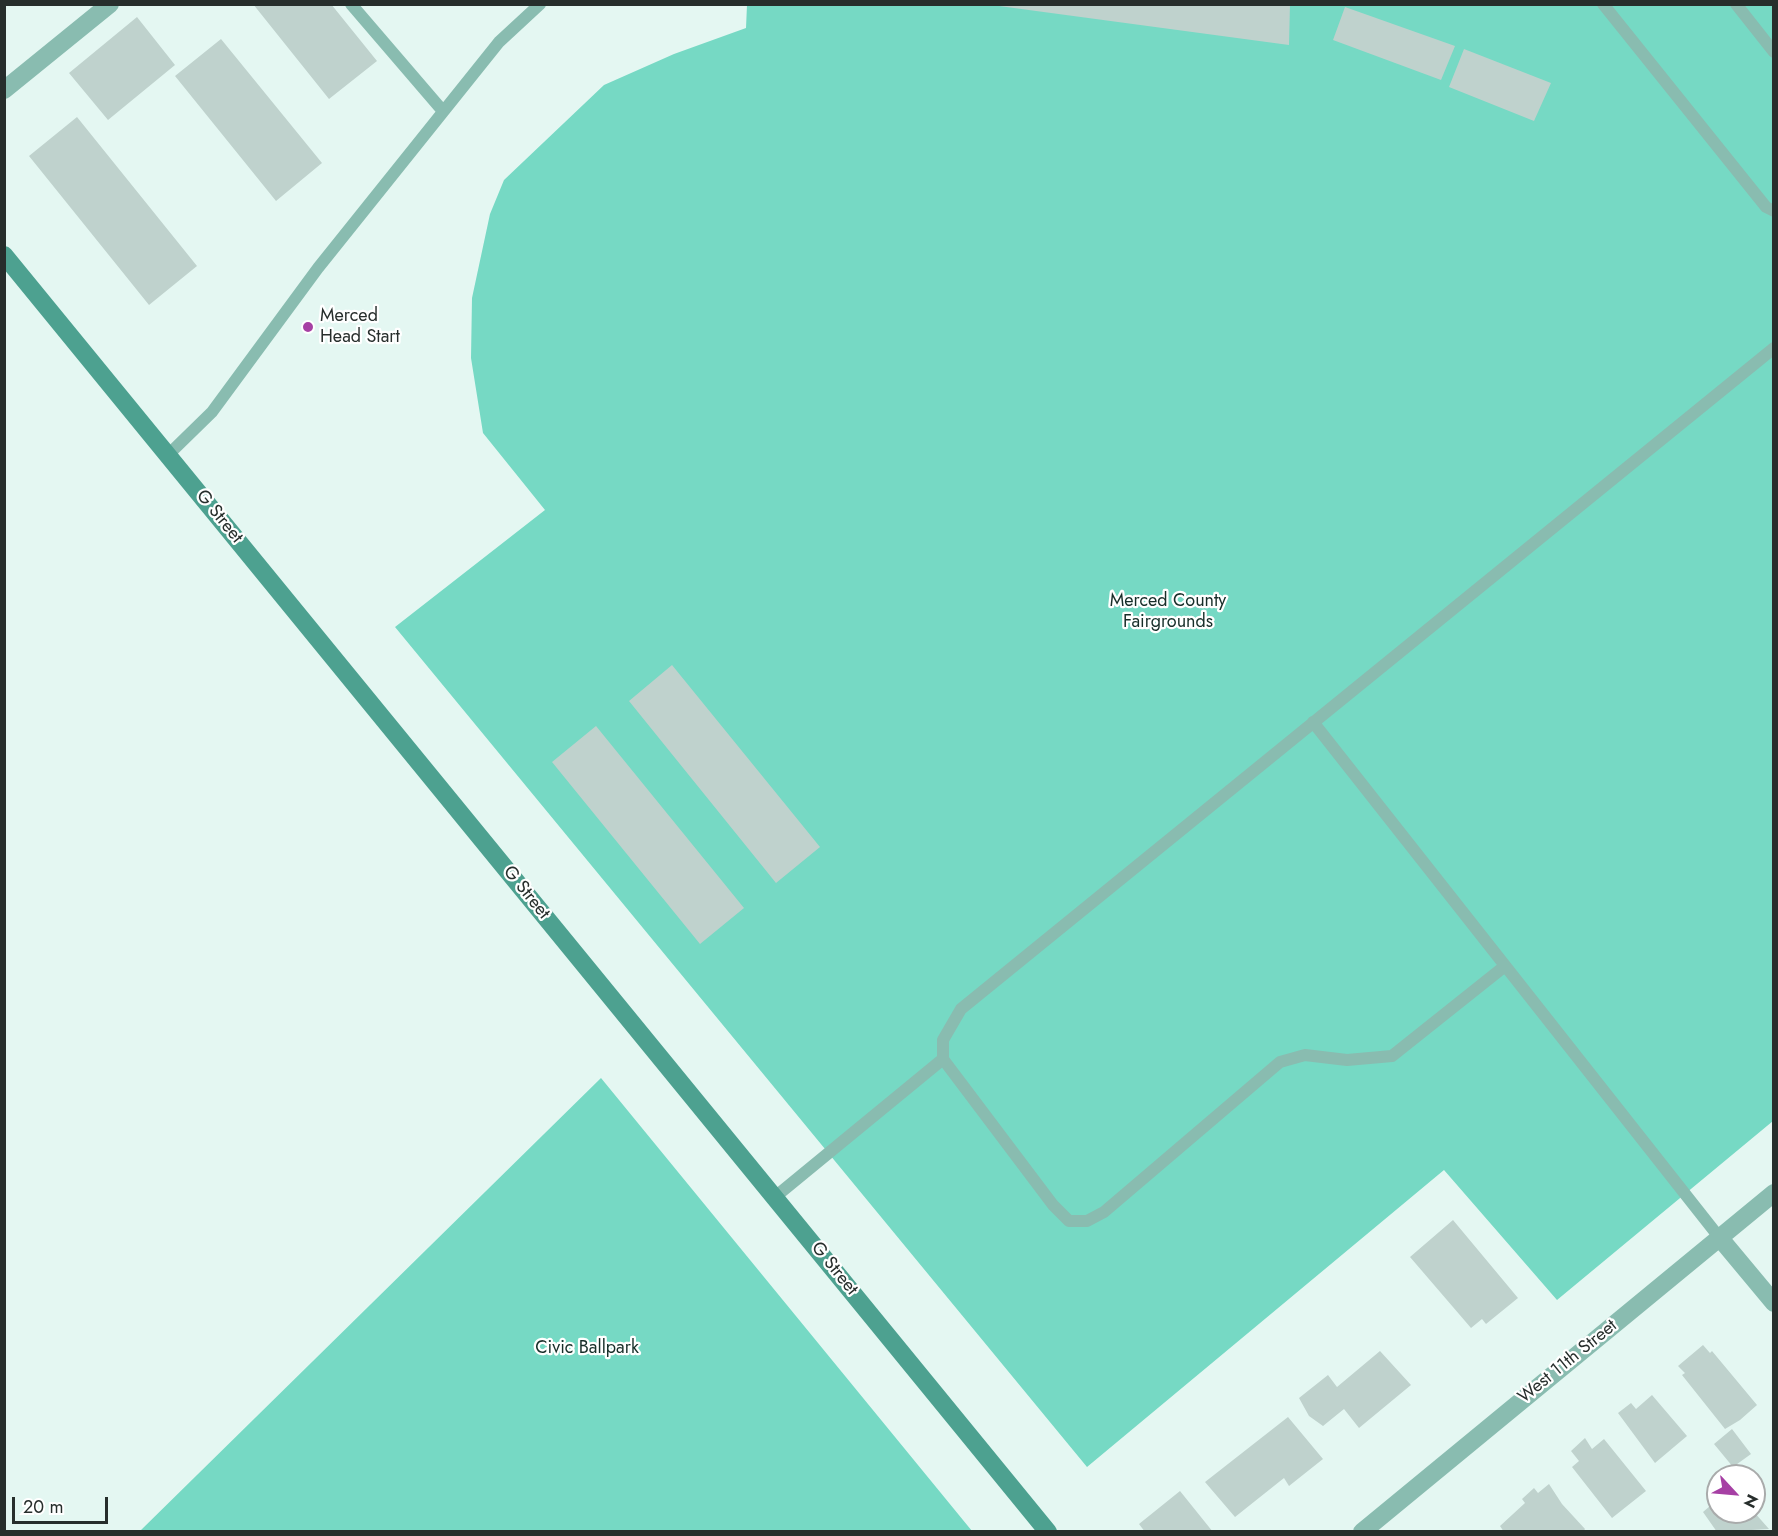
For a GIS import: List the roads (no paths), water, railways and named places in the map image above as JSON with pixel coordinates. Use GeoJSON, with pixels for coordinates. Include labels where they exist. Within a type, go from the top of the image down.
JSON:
{"type":"FeatureCollection","features":[{"type":"Feature","properties":{"kind":"main road","name":"G Street"},"geometry":{"type":"LineString","coordinates":[[4,255],[1048,1532]]}},
{"type":"Feature","properties":{"kind":"street"},"geometry":{"type":"LineString","coordinates":[[4,90],[110,4]]}},
{"type":"Feature","properties":{"kind":"street","name":"West 11th Street"},"geometry":{"type":"LineString","coordinates":[[1362,1532],[1773,1193]]}},
{"type":"Feature","properties":{"kind":"street"},"geometry":{"type":"LineString","coordinates":[[1719,1237],[1773,1303]]}},
{"type":"Feature","properties":{"kind":"lane"},"geometry":{"type":"LineString","coordinates":[[351,4],[442,110]]}},
{"type":"Feature","properties":{"kind":"lane"},"geometry":{"type":"LineString","coordinates":[[168,455],[212,412],[318,268],[442,110],[499,42],[540,4]]}},
{"type":"Feature","properties":{"kind":"lane"},"geometry":{"type":"LineString","coordinates":[[1603,4],[1766,207],[1773,211]]}},
{"type":"Feature","properties":{"kind":"lane"},"geometry":{"type":"LineString","coordinates":[[1736,4],[1773,52]]}},
{"type":"Feature","properties":{"kind":"lane"},"geometry":{"type":"LineString","coordinates":[[1505,966],[1392,1056],[1347,1060],[1305,1055],[1280,1062],[1104,1212],[1087,1221],[1070,1221],[1053,1205],[943,1059],[943,1040],[961,1009],[1773,348]]}},
{"type":"Feature","properties":{"kind":"lane"},"geometry":{"type":"LineString","coordinates":[[1313,722],[1719,1237]]}},
{"type":"Feature","properties":{"kind":"lane"},"geometry":{"type":"LineString","coordinates":[[775,1197],[943,1059]]}},
{"type":"Feature","properties":{"kind":"place","name":"Merced Head Start"},"geometry":{"type":"Point","coordinates":[308,327]}},
{"type":"Feature","properties":{"kind":"park label","name":"Merced County Fairgrounds"},"geometry":{"type":"Point","coordinates":[1168,612]}},
{"type":"Feature","properties":{"kind":"park label","name":"Civic Ballpark"},"geometry":{"type":"Point","coordinates":[587,1349]}}]}
